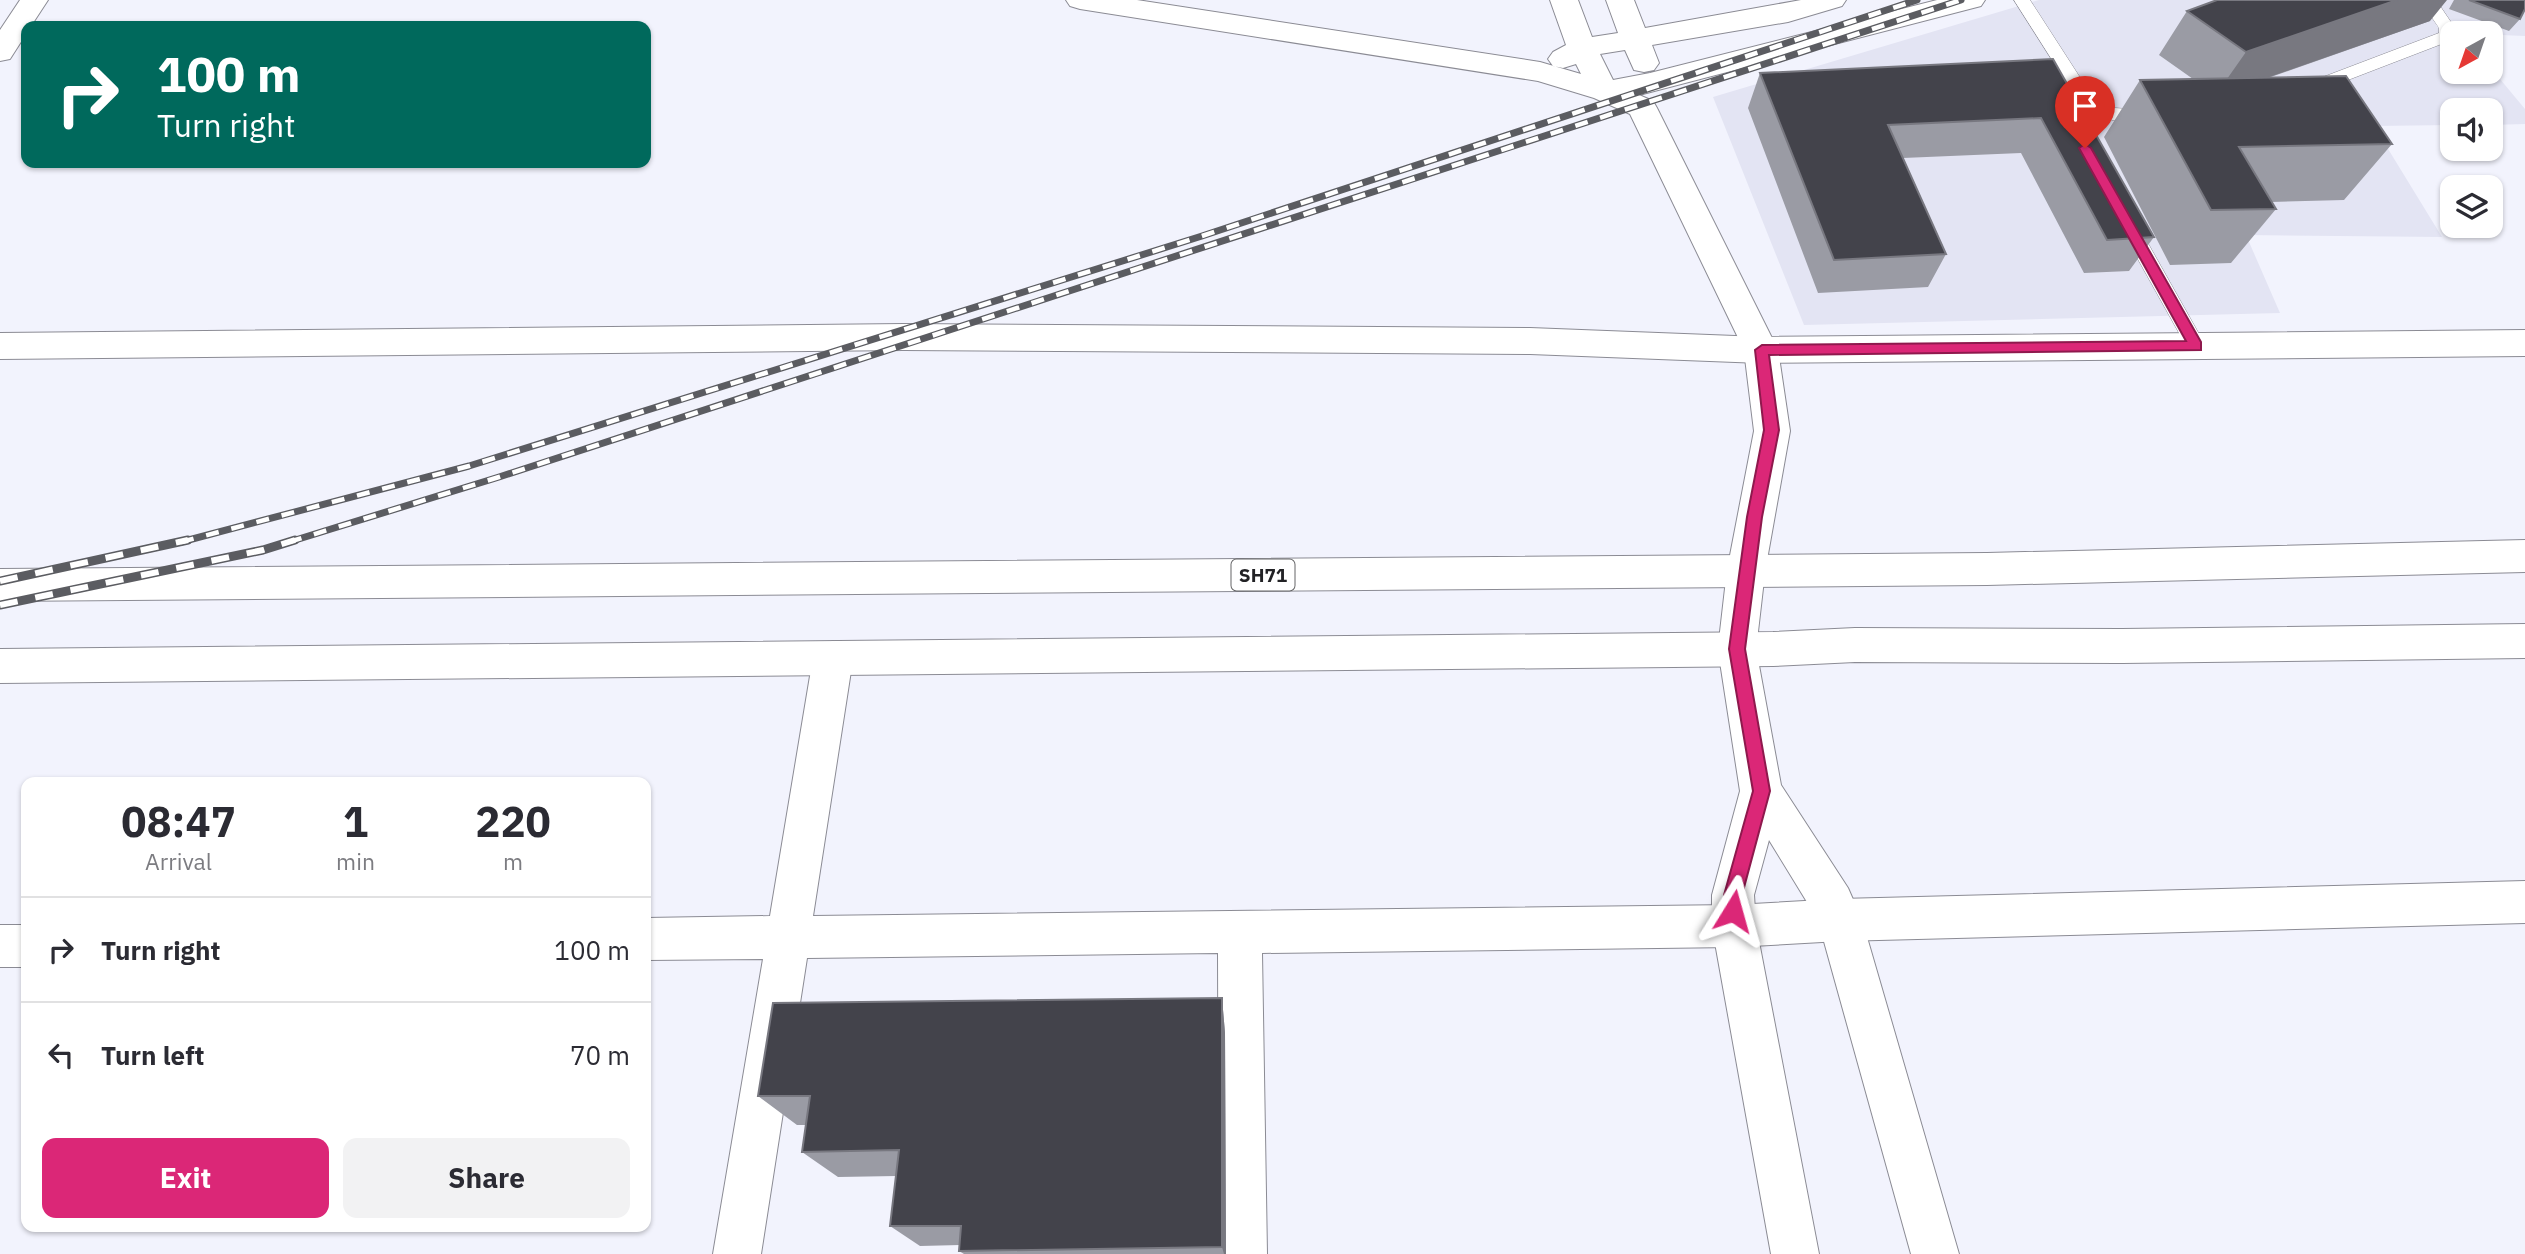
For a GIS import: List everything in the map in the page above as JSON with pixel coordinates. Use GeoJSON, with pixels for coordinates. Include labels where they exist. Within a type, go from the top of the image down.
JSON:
{"type":"FeatureCollection","features":[{"type":"Feature","properties":{"kind":"street"},"geometry":{"type":"LineString","coordinates":[[0,52],[34,0]]}},
{"type":"Feature","properties":{"kind":"street"},"geometry":{"type":"LineString","coordinates":[[1080,0],[1540,72],[1604,91],[1646,95],[1971,0]]}},
{"type":"Feature","properties":{"kind":"street"},"geometry":{"type":"LineString","coordinates":[[1564,0],[1582,48],[1604,91]]}},
{"type":"Feature","properties":{"kind":"street"},"geometry":{"type":"LineString","coordinates":[[1620,0],[1637,40],[1646,95],[1762,350],[1772,430],[1746,571],[1737,649],[1761,791],[1833,903],[1840,920],[1935,1254]]}},
{"type":"Feature","properties":{"kind":"street"},"geometry":{"type":"LineString","coordinates":[[1540,72],[1582,48],[1788,13],[1832,0]]}},
{"type":"Feature","properties":{"kind":"street"},"geometry":{"type":"LineString","coordinates":[[0,346],[918,337],[1530,341],[1762,350],[2525,343]]}},
{"type":"Feature","properties":{"kind":"street","name":"SH71"},"geometry":{"type":"LineString","coordinates":[[0,585],[1987,569],[2525,556]]}},
{"type":"Feature","properties":{"kind":"street"},"geometry":{"type":"LineString","coordinates":[[0,666],[1737,649],[1855,645],[2122,646],[2525,641]]}},
{"type":"Feature","properties":{"kind":"street"},"geometry":{"type":"LineString","coordinates":[[737,1254],[833,658]]}},
{"type":"Feature","properties":{"kind":"street"},"geometry":{"type":"LineString","coordinates":[[1761,791],[1733,895],[1734,926],[1795,1254]]}},
{"type":"Feature","properties":{"kind":"street"},"geometry":{"type":"LineString","coordinates":[[651,939],[1734,926],[1840,920],[2525,902]]}},
{"type":"Feature","properties":{"kind":"street"},"geometry":{"type":"LineString","coordinates":[[1240,932],[1243,1254]]}},
{"type":"Feature","properties":{"kind":"street"},"geometry":{"type":"LineString","coordinates":[[0,946],[21,946]]}},
{"type":"Feature","properties":{"kind":"lane"},"geometry":{"type":"LineString","coordinates":[[2022,0],[2086,100],[2112,114],[2167,116]]}},
{"type":"Feature","properties":{"kind":"lane"},"geometry":{"type":"LineString","coordinates":[[2298,93],[2447,36],[2447,28],[2428,0]]}},
{"type":"Feature","properties":{"kind":"lane"},"geometry":{"type":"LineString","coordinates":[[2118,206],[2196,346]]}},
{"type":"Feature","properties":{"kind":"shaded area"},"geometry":{"type":"Polygon","coordinates":[[[2039,0],[2525,0],[2525,36],[2503,35],[2503,21],[2440,21],[2440,84],[2503,83],[2525,109],[2525,124],[2503,125],[2503,98],[2440,98],[2440,125],[2374,126],[2440,237],[2246,235],[2280,313],[1804,325],[1713,97],[2039,0]]]}},
{"type":"Feature","properties":{"kind":"building"},"geometry":{"type":"Polygon","coordinates":[[[2217,0],[2397,0],[2246,52],[2187,11],[2217,0]]]}},
{"type":"Feature","properties":{"kind":"building"},"geometry":{"type":"Polygon","coordinates":[[[2469,0],[2525,0],[2525,9],[2520,19],[2469,0]]]}},
{"type":"Feature","properties":{"kind":"building"},"geometry":{"type":"Polygon","coordinates":[[[2053,59],[2154,237],[2107,240],[2041,118],[1888,125],[1946,254],[1834,260],[1760,73],[2053,59]]]}},
{"type":"Feature","properties":{"kind":"building"},"geometry":{"type":"Polygon","coordinates":[[[2346,76],[2392,144],[2239,147],[2276,209],[2211,210],[2140,80],[2346,76]]]}},
{"type":"Feature","properties":{"kind":"building"},"geometry":{"type":"Polygon","coordinates":[[[1222,998],[1222,1247],[959,1251],[961,1226],[890,1226],[899,1150],[802,1152],[810,1096],[758,1096],[773,1003],[1222,998]]]}},
{"type":"Feature","properties":{"kind":"railway"},"geometry":{"type":"LineString","coordinates":[[181,542],[469,466],[1202,236],[1917,0]]}},
{"type":"Feature","properties":{"kind":"railway"},"geometry":{"type":"LineString","coordinates":[[289,542],[499,477],[1961,0]]}},
{"type":"Feature","properties":{"kind":"railway"},"geometry":{"type":"LineString","coordinates":[[0,581],[188,540]]}},
{"type":"Feature","properties":{"kind":"railway"},"geometry":{"type":"LineString","coordinates":[[0,605],[263,550],[295,540]]}},
{"type":"Feature","properties":{"kind":"route"},"geometry":{"type":"LineString","coordinates":[[1733,911],[1733,895],[1761,791],[1737,649],[1759,489],[1772,430],[1762,350],[2196,346],[2085,148]]}}]}
